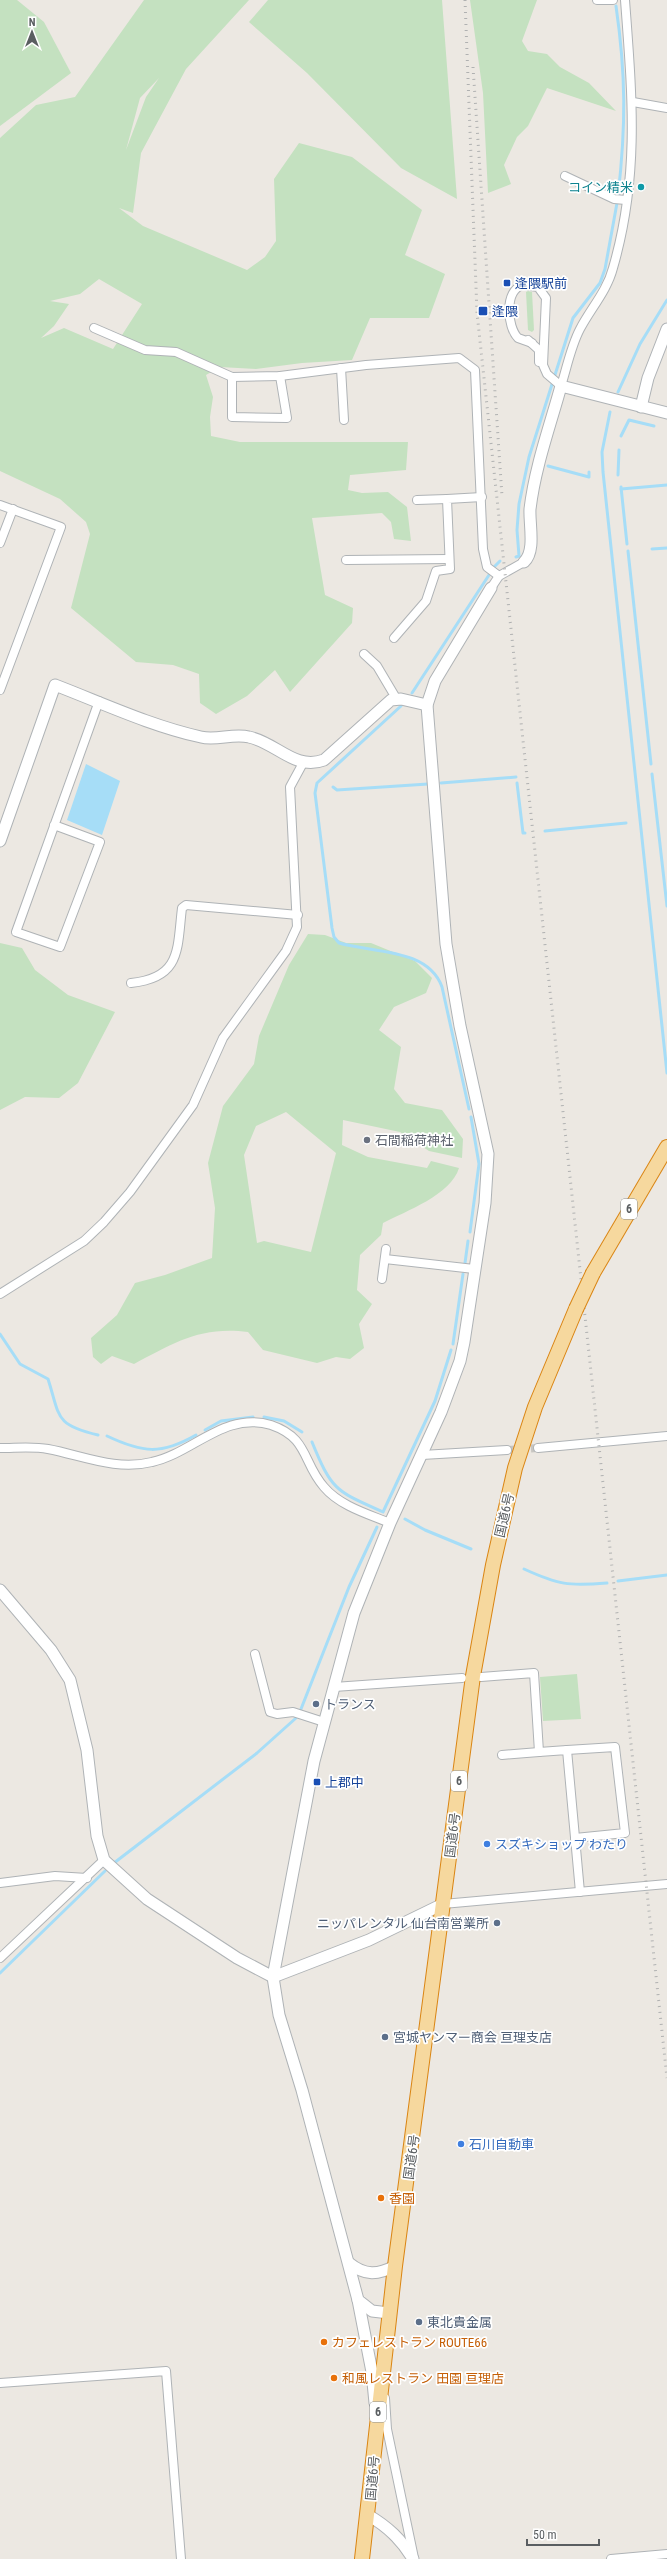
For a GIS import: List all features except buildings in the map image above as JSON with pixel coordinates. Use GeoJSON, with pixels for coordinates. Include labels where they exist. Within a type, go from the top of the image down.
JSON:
{"type":"FeatureCollection","features":[{"type":"Feature","properties":{"kind":"highway","name":"国道6号"},"geometry":{"type":"LineString","coordinates":[[362,2559],[395,2266],[473,1676],[507,1501],[535,1407],[576,1309],[593,1273],[667,1146]]}},
{"type":"Feature","properties":{"kind":"street"},"geometry":{"type":"LineString","coordinates":[[597,0],[613,0]]}},
{"type":"Feature","properties":{"kind":"street"},"geometry":{"type":"LineString","coordinates":[[376,2432],[372,2372],[358,2300],[302,2090],[279,2015],[273,1977],[303,1813],[324,1722],[354,1613],[390,1523],[422,1455],[460,1361],[485,1202],[488,1154],[460,1026],[447,951],[427,705],[435,681],[499,576],[524,562],[531,552],[529,531],[533,486],[555,383],[579,331],[607,286],[611,274],[631,174],[633,102],[625,0]]}},
{"type":"Feature","properties":{"kind":"street"},"geometry":{"type":"LineString","coordinates":[[633,102],[667,108]]}},
{"type":"Feature","properties":{"kind":"street"},"geometry":{"type":"LineString","coordinates":[[565,176],[614,199],[626,200]]}},
{"type":"Feature","properties":{"kind":"street"},"geometry":{"type":"LineString","coordinates":[[555,383],[543,365],[547,302],[542,291],[530,285],[519,286],[512,292],[511,324],[518,338],[532,343],[539,350],[539,369],[555,383],[601,398],[667,413]]}},
{"type":"Feature","properties":{"kind":"street"},"geometry":{"type":"LineString","coordinates":[[94,328],[145,350],[176,352],[232,377],[280,376],[340,368],[459,358],[475,370],[482,497],[483,549],[487,567],[499,576]]}},
{"type":"Feature","properties":{"kind":"street"},"geometry":{"type":"LineString","coordinates":[[642,407],[648,378],[667,329]]}},
{"type":"Feature","properties":{"kind":"street"},"geometry":{"type":"LineString","coordinates":[[340,368],[344,420]]}},
{"type":"Feature","properties":{"kind":"street"},"geometry":{"type":"LineString","coordinates":[[232,377],[232,417],[287,418],[280,376]]}},
{"type":"Feature","properties":{"kind":"street"},"geometry":{"type":"LineString","coordinates":[[417,500],[482,497]]}},
{"type":"Feature","properties":{"kind":"street"},"geometry":{"type":"LineString","coordinates":[[394,638],[426,601],[436,570],[450,569],[447,499]]}},
{"type":"Feature","properties":{"kind":"street"},"geometry":{"type":"LineString","coordinates":[[0,504],[61,527],[0,690]]}},
{"type":"Feature","properties":{"kind":"street"},"geometry":{"type":"LineString","coordinates":[[0,543],[12,509]]}},
{"type":"Feature","properties":{"kind":"street"},"geometry":{"type":"LineString","coordinates":[[346,560],[449,559]]}},
{"type":"Feature","properties":{"kind":"street"},"geometry":{"type":"LineString","coordinates":[[364,654],[377,666],[396,698]]}},
{"type":"Feature","properties":{"kind":"street"},"geometry":{"type":"LineString","coordinates":[[0,841],[55,685],[202,738],[239,736],[255,738],[303,764],[315,764],[324,760],[391,700],[396,698],[427,705]]}},
{"type":"Feature","properties":{"kind":"street"},"geometry":{"type":"LineString","coordinates":[[54,825],[100,842],[60,947],[16,932],[54,825],[99,701]]}},
{"type":"Feature","properties":{"kind":"street"},"geometry":{"type":"LineString","coordinates":[[0,1294],[84,1241],[104,1222],[130,1192],[193,1105],[223,1038],[286,951],[296,932],[298,915],[290,787],[303,764]]}},
{"type":"Feature","properties":{"kind":"street"},"geometry":{"type":"LineString","coordinates":[[132,983],[150,979],[174,962],[178,945],[182,908],[186,904],[298,915]]}},
{"type":"Feature","properties":{"kind":"street"},"geometry":{"type":"LineString","coordinates":[[382,1279],[386,1249]]}},
{"type":"Feature","properties":{"kind":"street"},"geometry":{"type":"LineString","coordinates":[[385,1259],[474,1269]]}},
{"type":"Feature","properties":{"kind":"street"},"geometry":{"type":"LineString","coordinates":[[0,1448],[47,1449],[118,1466],[142,1465],[169,1457],[225,1427],[252,1422],[270,1425],[286,1432],[299,1443],[323,1486],[331,1494],[346,1504],[390,1523]]}},
{"type":"Feature","properties":{"kind":"street"},"geometry":{"type":"LineString","coordinates":[[538,1448],[667,1436]]}},
{"type":"Feature","properties":{"kind":"street"},"geometry":{"type":"LineString","coordinates":[[422,1455],[507,1450]]}},
{"type":"Feature","properties":{"kind":"street"},"geometry":{"type":"LineString","coordinates":[[0,1590],[51,1650],[70,1680],[87,1750],[98,1836],[104,1860],[147,1899],[237,1958],[273,1977],[349,1948],[443,1904],[667,1884]]}},
{"type":"Feature","properties":{"kind":"street"},"geometry":{"type":"LineString","coordinates":[[255,1654],[270,1712],[277,1714],[293,1712],[324,1722]]}},
{"type":"Feature","properties":{"kind":"street"},"geometry":{"type":"LineString","coordinates":[[481,1677],[534,1673],[539,1752]]}},
{"type":"Feature","properties":{"kind":"street"},"geometry":{"type":"LineString","coordinates":[[334,1687],[462,1678]]}},
{"type":"Feature","properties":{"kind":"street"},"geometry":{"type":"LineString","coordinates":[[502,1755],[615,1747],[625,1833],[575,1838]]}},
{"type":"Feature","properties":{"kind":"street"},"geometry":{"type":"LineString","coordinates":[[567,1750],[580,1892]]}},
{"type":"Feature","properties":{"kind":"street"},"geometry":{"type":"LineString","coordinates":[[0,1958],[87,1878],[104,1860]]}},
{"type":"Feature","properties":{"kind":"street"},"geometry":{"type":"LineString","coordinates":[[0,1883],[55,1876],[87,1878]]}},
{"type":"Feature","properties":{"kind":"street"},"geometry":{"type":"LineString","coordinates":[[0,1951],[10,1949]]}},
{"type":"Feature","properties":{"kind":"street"},"geometry":{"type":"LineString","coordinates":[[349,2263],[359,2271],[372,2273],[395,2266]]}},
{"type":"Feature","properties":{"kind":"street"},"geometry":{"type":"LineString","coordinates":[[358,2300],[372,2311],[390,2313]]}},
{"type":"Feature","properties":{"kind":"street"},"geometry":{"type":"LineString","coordinates":[[0,2383],[166,2371],[181,2559]]}},
{"type":"Feature","properties":{"kind":"street"},"geometry":{"type":"LineString","coordinates":[[384,2371],[388,2429],[414,2559]]}},
{"type":"Feature","properties":{"kind":"street"},"geometry":{"type":"LineString","coordinates":[[368,2515],[385,2525],[402,2540],[414,2559]]}},
{"type":"Feature","properties":{"kind":"street"},"geometry":{"type":"LineString","coordinates":[[611,2559],[667,2554]]}},
{"type":"Feature","properties":{"kind":"green space"},"geometry":{"type":"Polygon","coordinates":[[[0,0],[17,0],[44,22],[71,73],[0,126],[0,0]]]}},
{"type":"Feature","properties":{"kind":"green space"},"geometry":{"type":"Polygon","coordinates":[[[144,0],[249,0],[186,69],[141,153],[133,213],[119,208],[143,226],[247,270],[265,257],[276,241],[274,179],[299,143],[352,157],[422,210],[405,255],[445,274],[429,318],[370,318],[352,360],[302,363],[256,369],[220,367],[206,375],[213,397],[210,417],[211,436],[240,442],[408,442],[406,470],[350,475],[348,490],[362,493],[388,492],[407,507],[411,541],[394,539],[391,522],[382,513],[312,518],[325,595],[353,608],[352,623],[290,692],[275,670],[247,696],[216,714],[200,703],[199,674],[173,665],[136,662],[71,608],[90,534],[86,522],[60,499],[0,471],[0,138],[36,105],[75,97],[144,0]],[[159,78],[140,98],[126,150],[146,97],[159,78]],[[99,279],[80,294],[50,301],[69,304],[54,326],[41,338],[64,328],[113,349],[142,304],[99,279]]]}},
{"type":"Feature","properties":{"kind":"green space"},"geometry":{"type":"Polygon","coordinates":[[[268,0],[442,0],[457,199],[401,168],[307,73],[249,22],[268,0]]]}},
{"type":"Feature","properties":{"kind":"green space"},"geometry":{"type":"Polygon","coordinates":[[[470,0],[537,0],[522,41],[528,51],[547,54],[560,67],[589,83],[616,111],[547,88],[528,126],[517,137],[504,165],[511,184],[488,193],[483,93],[470,0]]]}},
{"type":"Feature","properties":{"kind":"green space"},"geometry":{"type":"Polygon","coordinates":[[[526,292],[532,292],[534,330],[532,332],[528,330],[526,292]]]}},
{"type":"Feature","properties":{"kind":"green space"},"geometry":{"type":"Polygon","coordinates":[[[308,934],[325,935],[346,943],[371,943],[415,961],[432,978],[426,993],[394,1007],[379,1030],[401,1047],[394,1089],[405,1103],[442,1110],[463,1139],[462,1158],[429,1151],[400,1132],[343,1120],[342,1145],[368,1157],[427,1168],[431,1161],[459,1168],[454,1178],[438,1194],[383,1223],[381,1235],[360,1255],[357,1290],[372,1304],[359,1324],[364,1348],[350,1359],[336,1357],[317,1363],[263,1350],[248,1332],[231,1331],[201,1334],[188,1338],[162,1349],[134,1364],[112,1356],[101,1364],[93,1357],[91,1338],[117,1315],[135,1283],[165,1275],[212,1258],[215,1208],[208,1163],[223,1106],[254,1064],[259,1036],[289,965],[308,934]],[[286,1112],[256,1126],[244,1155],[257,1243],[264,1241],[311,1252],[336,1153],[286,1112]]]}},
{"type":"Feature","properties":{"kind":"green space"},"geometry":{"type":"Polygon","coordinates":[[[0,943],[22,948],[35,970],[68,995],[115,1012],[78,1083],[59,1098],[25,1097],[0,1110],[0,943]]]}},
{"type":"Feature","properties":{"kind":"green space"},"geometry":{"type":"Polygon","coordinates":[[[577,1674],[581,1719],[543,1721],[540,1677],[577,1674]]]}},
{"type":"Feature","properties":{"kind":"water"},"geometry":{"type":"Polygon","coordinates":[[[86,764],[120,781],[102,835],[67,820],[86,764]]]}},
{"type":"Feature","properties":{"kind":"waterway"},"geometry":{"type":"LineString","coordinates":[[616,6],[622,55],[624,101],[621,171],[618,196]]}},
{"type":"Feature","properties":{"kind":"waterway"},"geometry":{"type":"LineString","coordinates":[[516,557],[519,556],[517,530],[519,504],[529,457],[573,318],[600,283],[605,269],[617,203]]}},
{"type":"Feature","properties":{"kind":"waterway"},"geometry":{"type":"LineString","coordinates":[[618,392],[640,344],[667,300]]}},
{"type":"Feature","properties":{"kind":"waterway"},"geometry":{"type":"LineString","coordinates":[[610,412],[602,452],[603,472],[667,1073]]}},
{"type":"Feature","properties":{"kind":"waterway"},"geometry":{"type":"LineString","coordinates":[[621,436],[629,420],[654,426]]}},
{"type":"Feature","properties":{"kind":"waterway"},"geometry":{"type":"LineString","coordinates":[[618,475],[619,450]]}},
{"type":"Feature","properties":{"kind":"waterway"},"geometry":{"type":"LineString","coordinates":[[548,466],[589,477],[589,472]]}},
{"type":"Feature","properties":{"kind":"waterway"},"geometry":{"type":"LineString","coordinates":[[621,489],[667,485]]}},
{"type":"Feature","properties":{"kind":"waterway"},"geometry":{"type":"LineString","coordinates":[[621,487],[627,544]]}},
{"type":"Feature","properties":{"kind":"waterway"},"geometry":{"type":"LineString","coordinates":[[652,549],[667,548]]}},
{"type":"Feature","properties":{"kind":"waterway"},"geometry":{"type":"LineString","coordinates":[[628,551],[651,764]]}},
{"type":"Feature","properties":{"kind":"waterway"},"geometry":{"type":"LineString","coordinates":[[494,567],[500,561]]}},
{"type":"Feature","properties":{"kind":"waterway"},"geometry":{"type":"LineString","coordinates":[[412,693],[489,575]]}},
{"type":"Feature","properties":{"kind":"waterway"},"geometry":{"type":"LineString","coordinates":[[401,706],[317,783],[315,793],[332,928],[334,937],[339,943],[398,954],[425,965],[435,974],[442,987],[469,1109]]}},
{"type":"Feature","properties":{"kind":"waterway"},"geometry":{"type":"LineString","coordinates":[[652,774],[667,906]]}},
{"type":"Feature","properties":{"kind":"waterway"},"geometry":{"type":"LineString","coordinates":[[441,783],[516,777]]}},
{"type":"Feature","properties":{"kind":"waterway"},"geometry":{"type":"LineString","coordinates":[[517,783],[523,833],[525,833]]}},
{"type":"Feature","properties":{"kind":"waterway"},"geometry":{"type":"LineString","coordinates":[[333,787],[337,790],[428,784]]}},
{"type":"Feature","properties":{"kind":"waterway"},"geometry":{"type":"LineString","coordinates":[[545,831],[626,823]]}},
{"type":"Feature","properties":{"kind":"waterway"},"geometry":{"type":"LineString","coordinates":[[470,1232],[479,1164],[471,1117]]}},
{"type":"Feature","properties":{"kind":"waterway"},"geometry":{"type":"LineString","coordinates":[[465,1263],[468,1241]]}},
{"type":"Feature","properties":{"kind":"waterway"},"geometry":{"type":"LineString","coordinates":[[453,1344],[463,1274]]}},
{"type":"Feature","properties":{"kind":"waterway"},"geometry":{"type":"LineString","coordinates":[[0,1334],[20,1364],[48,1379],[57,1410],[66,1423],[73,1427],[98,1435]]}},
{"type":"Feature","properties":{"kind":"waterway"},"geometry":{"type":"LineString","coordinates":[[312,1442],[325,1471],[337,1488],[345,1494],[383,1512],[435,1401],[451,1350]]}},
{"type":"Feature","properties":{"kind":"waterway"},"geometry":{"type":"LineString","coordinates":[[205,1430],[221,1421],[253,1417]]}},
{"type":"Feature","properties":{"kind":"waterway"},"geometry":{"type":"LineString","coordinates":[[264,1417],[284,1421],[302,1432]]}},
{"type":"Feature","properties":{"kind":"waterway"},"geometry":{"type":"LineString","coordinates":[[107,1436],[131,1446],[162,1449],[196,1435]]}},
{"type":"Feature","properties":{"kind":"waterway"},"geometry":{"type":"LineString","coordinates":[[405,1519],[425,1530],[471,1549]]}},
{"type":"Feature","properties":{"kind":"waterway"},"geometry":{"type":"LineString","coordinates":[[301,1709],[349,1587],[377,1527]]}},
{"type":"Feature","properties":{"kind":"waterway"},"geometry":{"type":"LineString","coordinates":[[524,1569],[546,1578],[564,1583],[607,1583]]}},
{"type":"Feature","properties":{"kind":"waterway"},"geometry":{"type":"LineString","coordinates":[[618,1581],[667,1575]]}},
{"type":"Feature","properties":{"kind":"waterway"},"geometry":{"type":"LineString","coordinates":[[114,1863],[257,1753],[296,1718]]}},
{"type":"Feature","properties":{"kind":"waterway"},"geometry":{"type":"LineString","coordinates":[[0,1973],[105,1871]]}},
{"type":"Feature","properties":{"kind":"tunnel"},"geometry":{"type":"LineString","coordinates":[[507,1450],[538,1448]]}},
{"type":"Feature","properties":{"kind":"railway"},"geometry":{"type":"LineString","coordinates":[[465,0],[477,313],[667,2078]]}},
{"type":"Feature","properties":{"kind":"railway"},"geometry":{"type":"LineString","coordinates":[[473,67],[502,496]]}},
{"type":"Feature","properties":{"kind":"place","name":"コイン精米"},"geometry":{"type":"Point","coordinates":[641,187]}},
{"type":"Feature","properties":{"kind":"place","name":"逢隈駅前"},"geometry":{"type":"Point","coordinates":[507,283]}},
{"type":"Feature","properties":{"kind":"place","name":"逢隈"},"geometry":{"type":"Point","coordinates":[483,311]}},
{"type":"Feature","properties":{"kind":"place","name":"石間稲荷神社"},"geometry":{"type":"Point","coordinates":[367,1140]}},
{"type":"Feature","properties":{"kind":"place","name":"トランス"},"geometry":{"type":"Point","coordinates":[316,1704]}},
{"type":"Feature","properties":{"kind":"place","name":"上郡中"},"geometry":{"type":"Point","coordinates":[317,1782]}},
{"type":"Feature","properties":{"kind":"place","name":"スズキショップ わたり"},"geometry":{"type":"Point","coordinates":[487,1844]}},
{"type":"Feature","properties":{"kind":"place","name":"ニッパレンタル 仙台南営業所"},"geometry":{"type":"Point","coordinates":[497,1923]}},
{"type":"Feature","properties":{"kind":"place","name":"宮城ヤンマー商会 亘理支店"},"geometry":{"type":"Point","coordinates":[385,2037]}},
{"type":"Feature","properties":{"kind":"place","name":"石川自動車"},"geometry":{"type":"Point","coordinates":[461,2144]}},
{"type":"Feature","properties":{"kind":"place","name":"香園"},"geometry":{"type":"Point","coordinates":[381,2198]}},
{"type":"Feature","properties":{"kind":"place","name":"東北貴金属"},"geometry":{"type":"Point","coordinates":[419,2322]}},
{"type":"Feature","properties":{"kind":"place","name":"カフェレストラン ROUTE66"},"geometry":{"type":"Point","coordinates":[324,2342]}},
{"type":"Feature","properties":{"kind":"place","name":"和風レストラン 田園 亘理店"},"geometry":{"type":"Point","coordinates":[334,2378]}}]}
